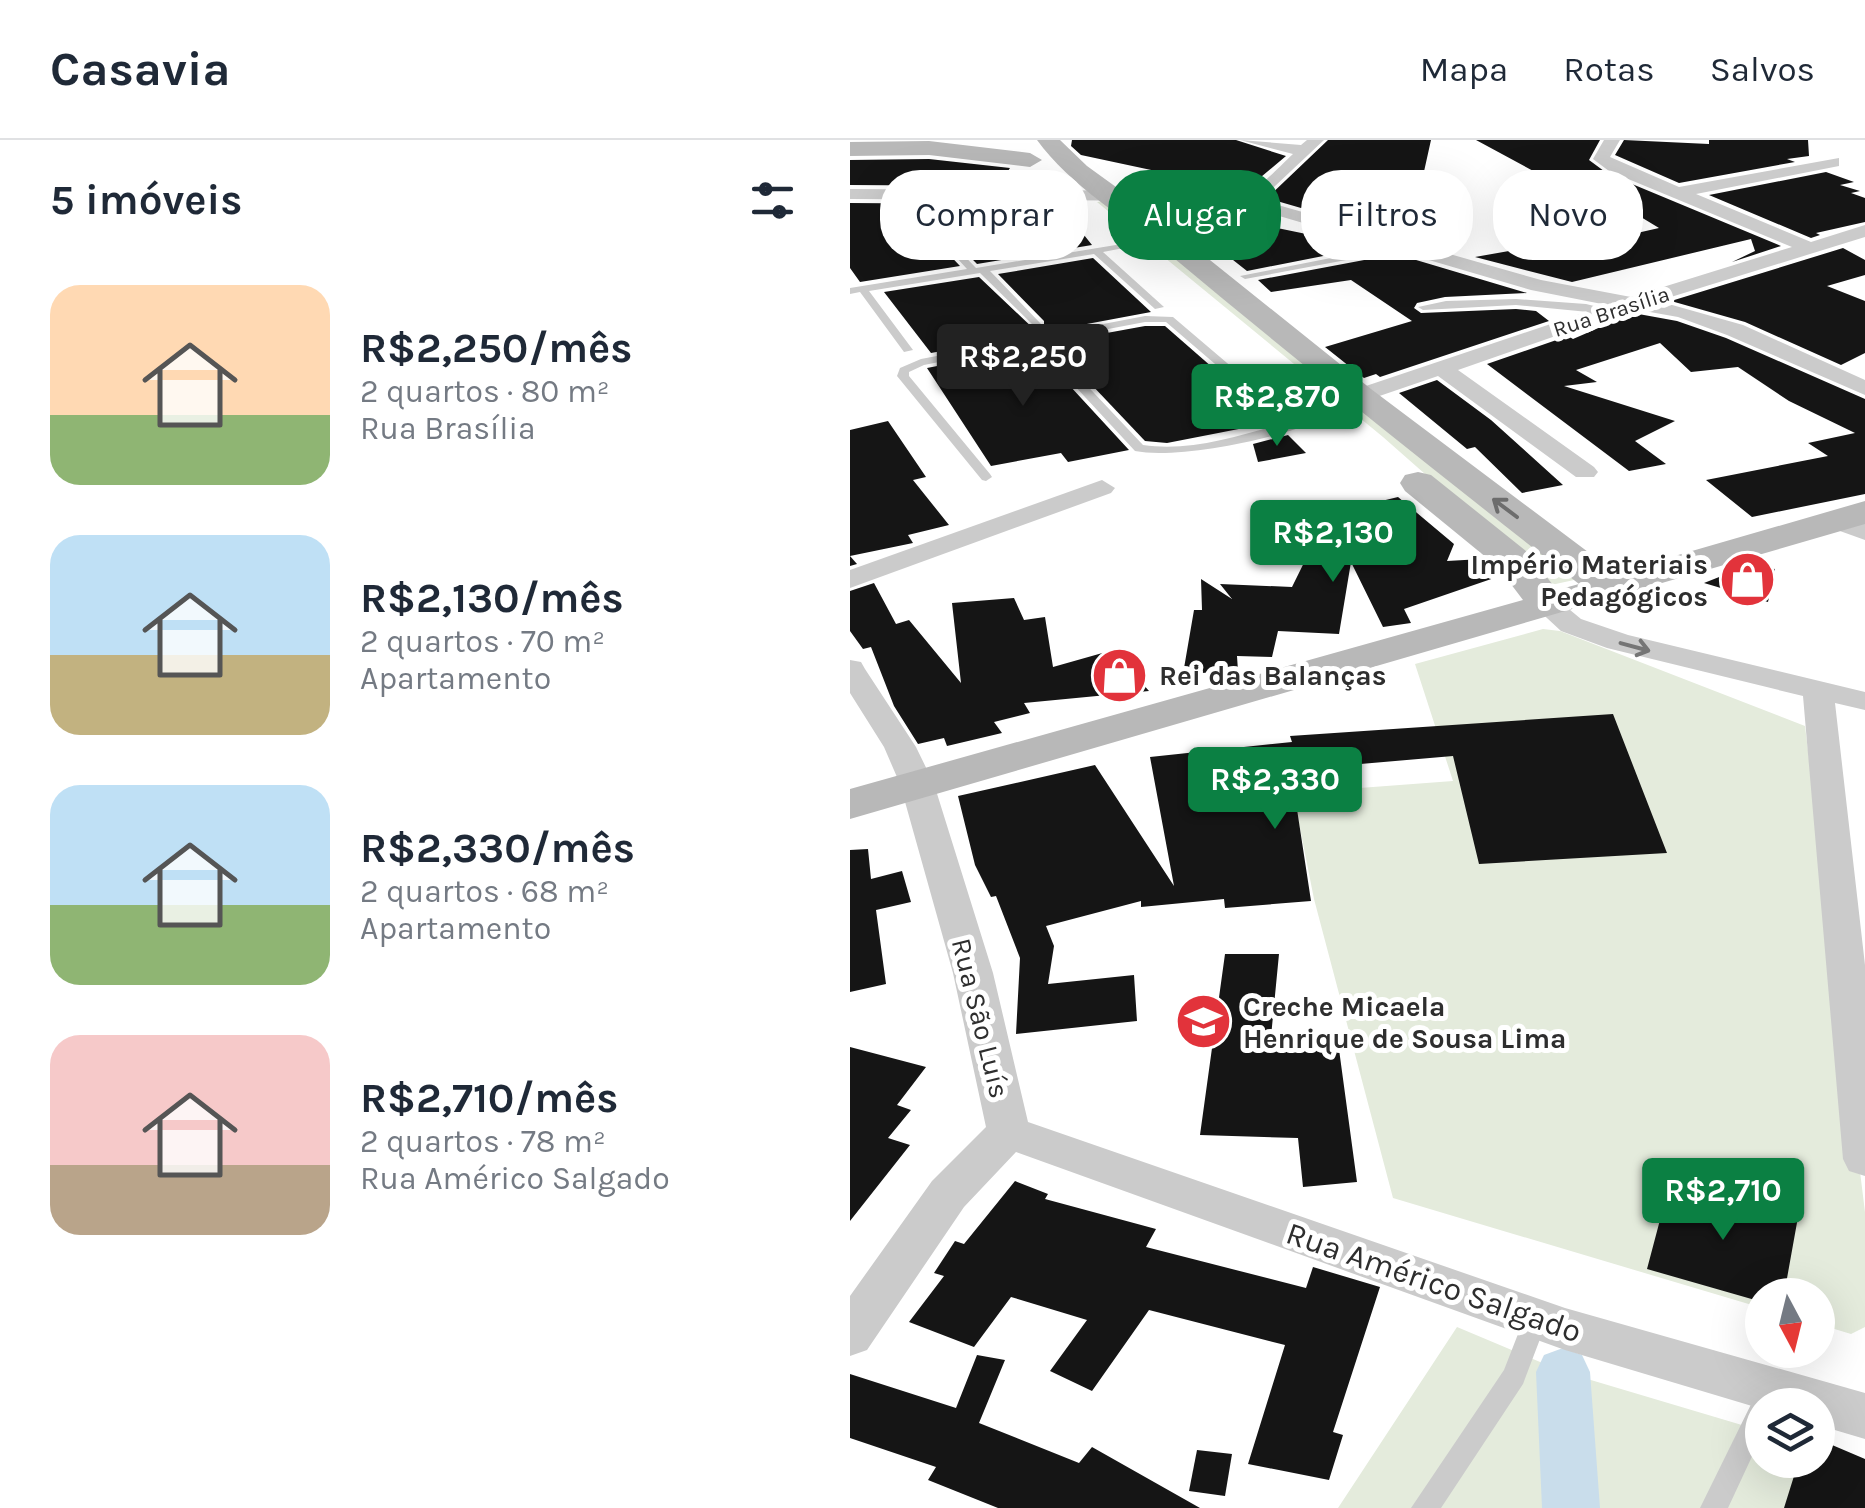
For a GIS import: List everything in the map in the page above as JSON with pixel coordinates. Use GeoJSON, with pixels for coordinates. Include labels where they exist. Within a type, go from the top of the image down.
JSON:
{"type":"FeatureCollection","features":[{"type":"Feature","properties":{"kind":"street"},"geometry":{"type":"LineString","coordinates":[[1248,140],[1310,146]]}},
{"type":"Feature","properties":{"kind":"street"},"geometry":{"type":"LineString","coordinates":[[1612,140],[1601,159],[1808,247]]}},
{"type":"Feature","properties":{"kind":"street"},"geometry":{"type":"LineString","coordinates":[[1281,174],[1310,146]]}},
{"type":"Feature","properties":{"kind":"street"},"geometry":{"type":"LineString","coordinates":[[850,150],[1031,147],[1108,193]]}},
{"type":"Feature","properties":{"kind":"street"},"geometry":{"type":"LineString","coordinates":[[1031,147],[1051,170]]}},
{"type":"Feature","properties":{"kind":"street"},"geometry":{"type":"LineString","coordinates":[[1675,193],[1833,162]]}},
{"type":"Feature","properties":{"kind":"street"},"geometry":{"type":"LineString","coordinates":[[850,194],[880,194]]}},
{"type":"Feature","properties":{"kind":"street"},"geometry":{"type":"LineString","coordinates":[[1088,208],[1108,225]]}},
{"type":"Feature","properties":{"kind":"street","name":"Rua Brasília"},"geometry":{"type":"LineString","coordinates":[[1345,404],[1632,303],[1865,231]]}},
{"type":"Feature","properties":{"kind":"street"},"geometry":{"type":"LineString","coordinates":[[1152,260],[1345,404],[1610,588]]}},
{"type":"Feature","properties":{"kind":"street"},"geometry":{"type":"LineString","coordinates":[[1184,260],[1345,404],[1383,454],[1512,559],[1548,606],[1571,625],[1592,634],[1865,701]]}},
{"type":"Feature","properties":{"kind":"street"},"geometry":{"type":"LineString","coordinates":[[1447,260],[1538,286],[1682,312],[1826,368],[1865,388]]}},
{"type":"Feature","properties":{"kind":"street"},"geometry":{"type":"LineString","coordinates":[[1826,368],[1865,367]]}},
{"type":"Feature","properties":{"kind":"street"},"geometry":{"type":"LineString","coordinates":[[1441,368],[1585,472]]}},
{"type":"Feature","properties":{"kind":"street"},"geometry":{"type":"LineString","coordinates":[[850,580],[1102,488]]}},
{"type":"Feature","properties":{"kind":"street"},"geometry":{"type":"LineString","coordinates":[[850,804],[1855,522]]}},
{"type":"Feature","properties":{"kind":"street","name":"Rua São Luís"},"geometry":{"type":"LineString","coordinates":[[850,669],[900,747],[917,784],[973,973],[1008,1132],[948,1194],[850,1335]]}},
{"type":"Feature","properties":{"kind":"street"},"geometry":{"type":"LineString","coordinates":[[1818,690],[1865,1160]]}},
{"type":"Feature","properties":{"kind":"street","name":"Rua Américo Salgado"},"geometry":{"type":"LineString","coordinates":[[1008,1132],[1536,1318],[1865,1416]]}},
{"type":"Feature","properties":{"kind":"lane"},"geometry":{"type":"LineString","coordinates":[[856,290],[1108,249]]}},
{"type":"Feature","properties":{"kind":"lane"},"geometry":{"type":"LineString","coordinates":[[1096,251],[1159,306]]}},
{"type":"Feature","properties":{"kind":"lane"},"geometry":{"type":"LineString","coordinates":[[968,260],[1139,448],[1174,450],[1293,425],[1345,404]]}},
{"type":"Feature","properties":{"kind":"lane"},"geometry":{"type":"LineString","coordinates":[[1244,276],[1331,260]]}},
{"type":"Feature","properties":{"kind":"lane"},"geometry":{"type":"LineString","coordinates":[[856,290],[908,350]]}},
{"type":"Feature","properties":{"kind":"lane"},"geometry":{"type":"LineString","coordinates":[[1423,307],[1463,302],[1529,303],[1609,311]]}},
{"type":"Feature","properties":{"kind":"lane"},"geometry":{"type":"LineString","coordinates":[[986,478],[904,376],[904,370],[921,362],[1037,333],[1169,319],[1293,425]]}},
{"type":"Feature","properties":{"kind":"lane"},"geometry":{"type":"LineString","coordinates":[[1425,1508],[1514,1376],[1536,1318]]}},
{"type":"Feature","properties":{"kind":"lane"},"geometry":{"type":"LineString","coordinates":[[1714,1508],[1772,1387]]}},
{"type":"Feature","properties":{"kind":"green space"},"geometry":{"type":"Polygon","coordinates":[[[1168,260],[1188,260],[1588,577],[1551,585],[1383,437],[1168,260]]]}},
{"type":"Feature","properties":{"kind":"green space"},"geometry":{"type":"Polygon","coordinates":[[[1543,629],[1560,631],[1805,726],[1865,1212],[1865,1327],[1851,1334],[1835,1329],[1835,1278],[1745,1278],[1745,1303],[1393,1198],[1314,899],[1293,793],[1453,781],[1415,664],[1543,629]]]}},
{"type":"Feature","properties":{"kind":"green space"},"geometry":{"type":"Polygon","coordinates":[[[1457,1327],[1564,1372],[1745,1426],[1745,1478],[1802,1478],[1800,1508],[1338,1508],[1457,1327]]]}},
{"type":"Feature","properties":{"kind":"building"},"geometry":{"type":"Polygon","coordinates":[[[1072,140],[1236,140],[1286,156],[1269,170],[1151,170],[1081,155],[1071,146],[1072,140]]]}},
{"type":"Feature","properties":{"kind":"building"},"geometry":{"type":"Polygon","coordinates":[[[1328,140],[1431,140],[1424,170],[1301,170],[1301,208],[1281,202],[1281,185],[1328,140]]]}},
{"type":"Feature","properties":{"kind":"building"},"geometry":{"type":"Polygon","coordinates":[[[1476,140],[1600,140],[1589,160],[1603,170],[1531,170],[1476,140]]]}},
{"type":"Feature","properties":{"kind":"building"},"geometry":{"type":"Polygon","coordinates":[[[1624,140],[1709,144],[1709,140],[1808,140],[1809,156],[1787,159],[1795,162],[1679,183],[1615,155],[1624,140]]]}},
{"type":"Feature","properties":{"kind":"building"},"geometry":{"type":"Polygon","coordinates":[[[929,159],[1010,168],[880,170],[880,185],[850,185],[850,160],[929,159]]]}},
{"type":"Feature","properties":{"kind":"building"},"geometry":{"type":"Polygon","coordinates":[[[1826,172],[1854,182],[1840,185],[1860,191],[1851,193],[1865,198],[1865,222],[1816,233],[1820,235],[1811,238],[1709,195],[1826,172]]]}},
{"type":"Feature","properties":{"kind":"building"},"geometry":{"type":"Polygon","coordinates":[[[1643,189],[1781,246],[1732,262],[1755,251],[1751,239],[1572,282],[1475,257],[1493,254],[1493,260],[1643,260],[1643,232],[1659,228],[1643,218],[1643,189]]]}},
{"type":"Feature","properties":{"kind":"building"},"geometry":{"type":"Polygon","coordinates":[[[850,203],[880,203],[880,260],[954,260],[960,266],[860,282],[850,268],[850,203]]]}},
{"type":"Feature","properties":{"kind":"building"},"geometry":{"type":"Polygon","coordinates":[[[1281,229],[1301,233],[1303,260],[1247,271],[1233,260],[1281,260],[1281,229]]]}},
{"type":"Feature","properties":{"kind":"building"},"geometry":{"type":"Polygon","coordinates":[[[1843,248],[1865,260],[1865,275],[1827,286],[1865,301],[1865,353],[1841,365],[1745,322],[1671,301],[1843,248]]]}},
{"type":"Feature","properties":{"kind":"building"},"geometry":{"type":"Polygon","coordinates":[[[1093,258],[1151,312],[931,353],[884,292],[979,277],[1038,333],[1044,330],[1044,321],[998,274],[1093,258]]]}},
{"type":"Feature","properties":{"kind":"building"},"geometry":{"type":"Polygon","coordinates":[[[1364,260],[1416,260],[1527,293],[1445,297],[1417,303],[1414,308],[1421,313],[1516,309],[1536,311],[1549,321],[1380,377],[1376,374],[1364,378],[1325,347],[1412,321],[1351,280],[1271,292],[1258,280],[1364,260]]]}},
{"type":"Feature","properties":{"kind":"building"},"geometry":{"type":"Polygon","coordinates":[[[1633,313],[1677,321],[1726,338],[1865,399],[1865,494],[1752,517],[1706,480],[1828,456],[1808,443],[1855,433],[1789,401],[1738,367],[1691,372],[1660,343],[1576,370],[1597,382],[1564,386],[1675,421],[1635,441],[1666,464],[1629,471],[1487,364],[1568,336],[1573,339],[1633,313]]]}},
{"type":"Feature","properties":{"kind":"building"},"geometry":{"type":"Polygon","coordinates":[[[1165,326],[1275,422],[1167,443],[1145,441],[1052,343],[1165,326]]]}},
{"type":"Feature","properties":{"kind":"building"},"geometry":{"type":"Polygon","coordinates":[[[1034,347],[1129,450],[1068,462],[1061,453],[991,466],[927,368],[1034,347]]]}},
{"type":"Feature","properties":{"kind":"building"},"geometry":{"type":"Polygon","coordinates":[[[1437,380],[1491,420],[1563,485],[1522,493],[1475,447],[1467,449],[1399,393],[1437,380]]]}},
{"type":"Feature","properties":{"kind":"building"},"geometry":{"type":"Polygon","coordinates":[[[888,421],[926,477],[913,480],[949,525],[908,535],[913,543],[850,556],[850,430],[888,421]]]}},
{"type":"Feature","properties":{"kind":"building"},"geometry":{"type":"Polygon","coordinates":[[[1288,435],[1306,453],[1258,462],[1253,444],[1288,435]]]}},
{"type":"Feature","properties":{"kind":"building"},"geometry":{"type":"Polygon","coordinates":[[[1398,497],[1454,544],[1447,561],[1482,559],[1500,576],[1404,609],[1411,623],[1383,627],[1351,562],[1339,634],[1278,631],[1272,657],[1237,656],[1238,671],[1183,674],[1194,610],[1202,610],[1201,579],[1232,599],[1220,584],[1292,587],[1328,514],[1398,497]]]}},
{"type":"Feature","properties":{"kind":"building","name":"Império Materiais Pedagógicos"},"geometry":{"type":"Polygon","coordinates":[[[1752,564],[1775,569],[1768,602],[1704,583],[1752,564]]]}},
{"type":"Feature","properties":{"kind":"building"},"geometry":{"type":"Polygon","coordinates":[[[874,583],[896,624],[909,620],[961,683],[952,603],[1014,598],[1024,620],[1045,617],[1053,667],[1113,650],[1149,691],[1024,703],[1030,713],[994,722],[1002,733],[947,746],[944,738],[918,744],[894,706],[871,647],[863,649],[850,631],[850,591],[874,583]]]}},
{"type":"Feature","properties":{"kind":"building"},"geometry":{"type":"Polygon","coordinates":[[[1613,714],[1667,853],[1479,864],[1453,756],[1291,770],[1311,901],[1225,908],[1224,899],[1141,907],[1141,901],[1046,926],[1054,946],[1048,984],[1134,975],[1137,1021],[1016,1034],[1020,958],[996,896],[991,897],[975,865],[958,796],[1095,765],[1174,886],[1150,757],[1292,742],[1290,736],[1613,714]]]}},
{"type":"Feature","properties":{"kind":"building"},"geometry":{"type":"Polygon","coordinates":[[[868,849],[871,879],[902,871],[911,902],[876,910],[886,984],[850,992],[850,850],[868,849]]]}},
{"type":"Feature","properties":{"kind":"building"},"geometry":{"type":"Polygon","coordinates":[[[1225,954],[1279,954],[1270,1047],[1338,1042],[1357,1182],[1303,1187],[1298,1138],[1200,1135],[1225,954]]]}},
{"type":"Feature","properties":{"kind":"building"},"geometry":{"type":"Polygon","coordinates":[[[850,1047],[926,1067],[897,1105],[911,1110],[888,1138],[910,1145],[850,1221],[850,1047]]]}},
{"type":"Feature","properties":{"kind":"building"},"geometry":{"type":"Polygon","coordinates":[[[1015,1181],[1048,1194],[1045,1199],[1156,1229],[1146,1247],[1306,1288],[1313,1267],[1380,1287],[1333,1432],[1343,1435],[1329,1480],[1248,1464],[1285,1345],[1149,1310],[1092,1391],[1050,1371],[1087,1320],[1011,1297],[974,1347],[909,1322],[944,1276],[934,1273],[955,1241],[964,1244],[1015,1181]]]}},
{"type":"Feature","properties":{"kind":"building"},"geometry":{"type":"Polygon","coordinates":[[[1670,1182],[1798,1217],[1787,1278],[1745,1278],[1745,1297],[1647,1269],[1670,1182]]]}},
{"type":"Feature","properties":{"kind":"building"},"geometry":{"type":"Polygon","coordinates":[[[977,1355],[1005,1360],[979,1423],[1079,1463],[1092,1447],[1200,1508],[998,1508],[928,1480],[936,1467],[850,1438],[850,1374],[956,1408],[977,1355]]]}},
{"type":"Feature","properties":{"kind":"building"},"geometry":{"type":"Polygon","coordinates":[[[1835,1446],[1865,1459],[1865,1508],[1784,1508],[1793,1478],[1835,1478],[1835,1446]]]}},
{"type":"Feature","properties":{"kind":"building"},"geometry":{"type":"Polygon","coordinates":[[[1197,1450],[1232,1454],[1225,1496],[1189,1491],[1197,1450]]]}},
{"type":"Feature","properties":{"kind":"waterway"},"geometry":{"type":"LineString","coordinates":[[1563,1372],[1571,1508]]}},
{"type":"Feature","properties":{"kind":"place","name":"Império Materiais Pedagógicos"},"geometry":{"type":"Point","coordinates":[1747,580]}},
{"type":"Feature","properties":{"kind":"place","name":"Rei das Balanças"},"geometry":{"type":"Point","coordinates":[1120,675]}},
{"type":"Feature","properties":{"kind":"place","name":"Creche Micaela Henrique de Sousa Lima"},"geometry":{"type":"Point","coordinates":[1204,1022]}}]}
